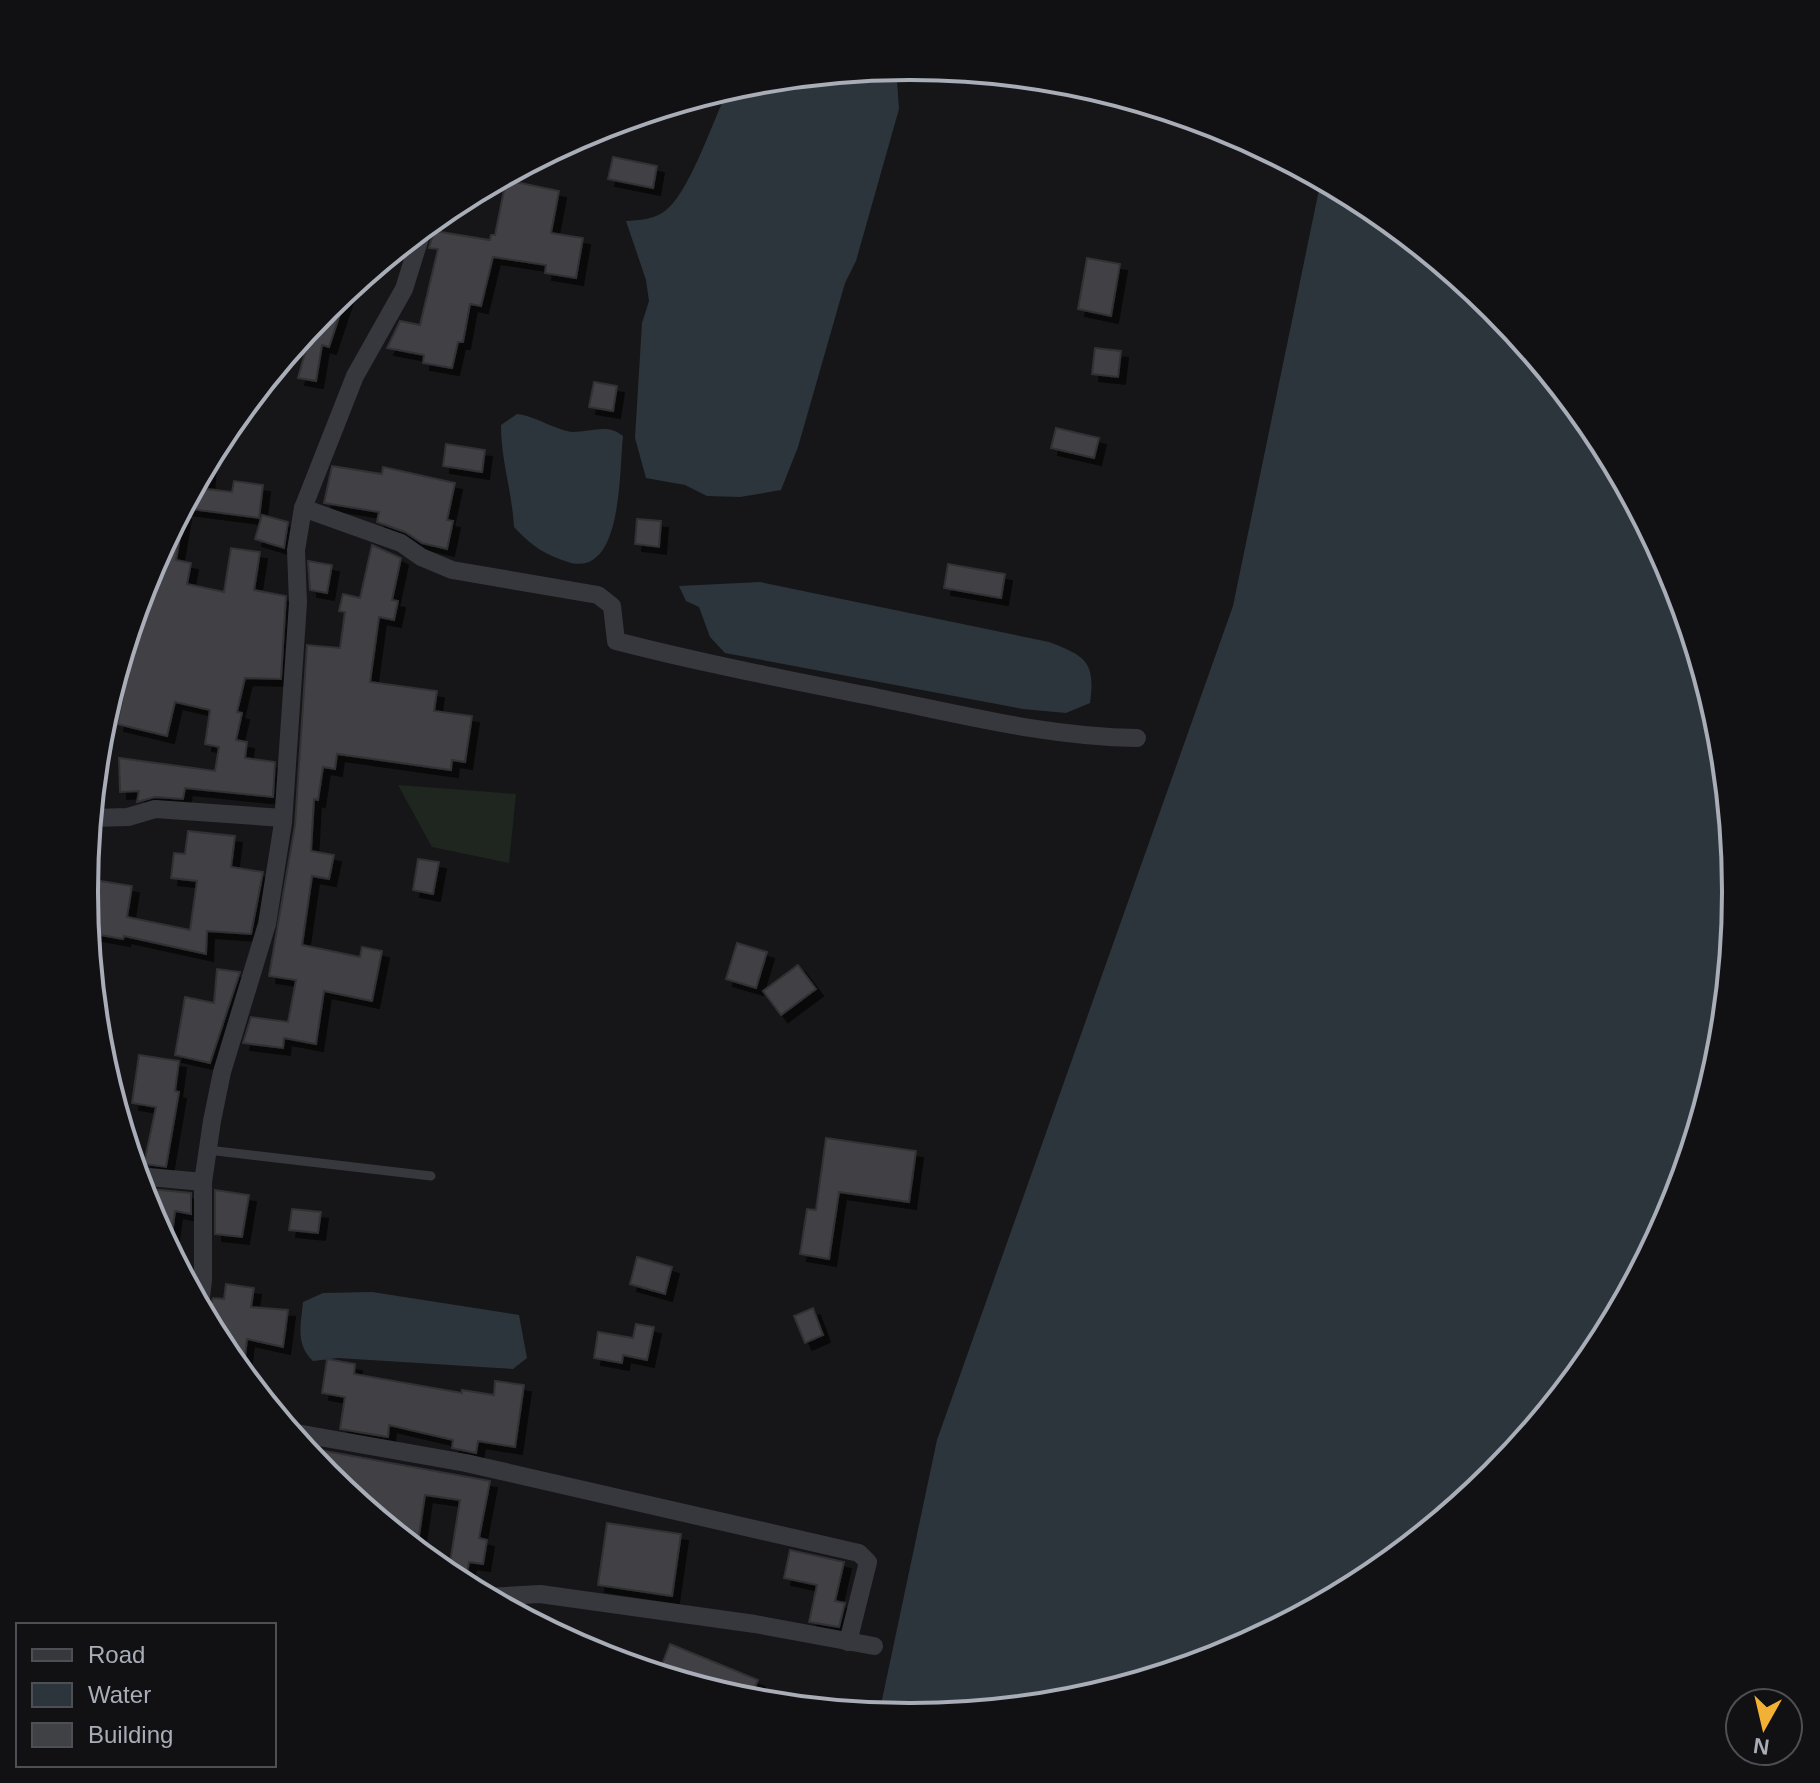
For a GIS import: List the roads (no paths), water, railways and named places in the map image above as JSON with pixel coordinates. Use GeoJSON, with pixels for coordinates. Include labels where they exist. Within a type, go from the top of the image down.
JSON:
{"type":"FeatureCollection","features":[{"type":"Feature","properties":{"kind":"street"},"geometry":{"type":"LineString","coordinates":[[201,1285],[203,1182],[208,1150],[222,1072],[267,924],[283,818],[298,603],[296,550],[303,508],[355,376],[404,289],[417,247]]}},
{"type":"Feature","properties":{"kind":"street"},"geometry":{"type":"LineString","coordinates":[[303,508],[401,543],[421,557],[452,570],[598,595],[612,606],[616,641],[758,674],[975,718],[1074,736],[1137,738]]}},
{"type":"Feature","properties":{"kind":"street"},"geometry":{"type":"LineString","coordinates":[[102,818],[128,817],[155,809],[283,818]]}},
{"type":"Feature","properties":{"kind":"street"},"geometry":{"type":"LineString","coordinates":[[151,1177],[203,1182]]}},
{"type":"Feature","properties":{"kind":"street"},"geometry":{"type":"LineString","coordinates":[[308,1435],[481,1466],[859,1553],[868,1562],[848,1642]]}},
{"type":"Feature","properties":{"kind":"street"},"geometry":{"type":"LineString","coordinates":[[507,1596],[540,1594],[755,1624],[874,1646]]}},
{"type":"Feature","properties":{"kind":"lane"},"geometry":{"type":"LineString","coordinates":[[208,1150],[431,1176]]}},
{"type":"Feature","properties":{"kind":"water"},"geometry":{"type":"Polygon","coordinates":[[[897,80],[899,109],[856,261],[845,283],[798,447],[781,490],[740,497],[707,496],[685,485],[646,478],[635,438],[642,323],[649,301],[646,280],[626,221],[653,217],[672,205],[700,156],[723,103],[804,87],[897,80]]]}},
{"type":"Feature","properties":{"kind":"water"},"geometry":{"type":"Polygon","coordinates":[[[1319,191],[1361,217],[1445,281],[1520,356],[1554,397],[1613,486],[1660,581],[1694,681],[1706,733],[1715,786],[1722,892],[1715,997],[1694,1102],[1678,1152],[1638,1250],[1613,1297],[1554,1386],[1520,1427],[1445,1502],[1361,1566],[1316,1594],[1221,1641],[1120,1675],[1016,1696],[963,1701],[882,1702],[937,1440],[1233,606],[1319,191]]]}},
{"type":"Feature","properties":{"kind":"water"},"geometry":{"type":"Polygon","coordinates":[[[517,414],[567,431],[605,429],[623,436],[614,520],[608,541],[598,556],[584,563],[565,561],[532,544],[514,527],[501,425],[517,414]]]}},
{"type":"Feature","properties":{"kind":"water"},"geometry":{"type":"Polygon","coordinates":[[[760,582],[1049,642],[1085,662],[1091,678],[1090,703],[1066,713],[1023,709],[725,653],[710,637],[699,607],[686,601],[679,586],[760,582]]]}},
{"type":"Feature","properties":{"kind":"water"},"geometry":{"type":"Polygon","coordinates":[[[372,1292],[519,1315],[527,1358],[513,1369],[338,1358],[313,1361],[301,1341],[303,1302],[323,1293],[372,1292]]]}}]}
